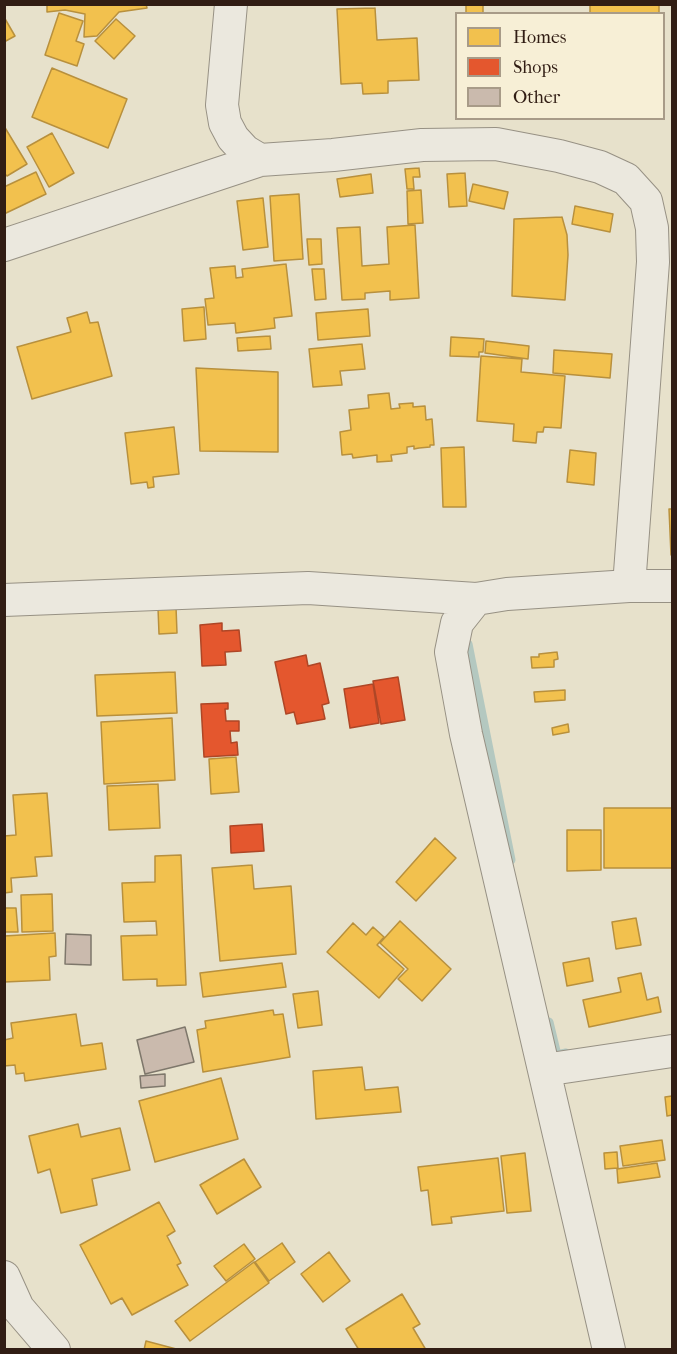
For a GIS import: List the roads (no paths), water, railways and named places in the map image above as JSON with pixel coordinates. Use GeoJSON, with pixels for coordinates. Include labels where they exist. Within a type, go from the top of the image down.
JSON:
{"type":"FeatureCollection","features":[{"type":"Feature","properties":{"kind":"street"},"geometry":{"type":"LineString","coordinates":[[231,4],[222,105],[225,123],[233,138],[245,151],[261,160]]}},
{"type":"Feature","properties":{"kind":"street"},"geometry":{"type":"LineString","coordinates":[[4,245],[261,160],[422,145],[496,144],[559,156],[600,167],[626,179],[646,201],[652,228],[653,262],[629,586]]}},
{"type":"Feature","properties":{"kind":"street"},"geometry":{"type":"LineString","coordinates":[[4,600],[308,588],[477,599],[507,594],[629,586],[672,586]]}},
{"type":"Feature","properties":{"kind":"street"},"geometry":{"type":"LineString","coordinates":[[477,599],[457,623],[451,652],[466,734],[609,1350]]}},
{"type":"Feature","properties":{"kind":"street"},"geometry":{"type":"LineString","coordinates":[[544,1070],[672,1051]]}},
{"type":"Feature","properties":{"kind":"street"},"geometry":{"type":"LineString","coordinates":[[4,1277],[18,1308],[54,1350]]}},
{"type":"Feature","properties":{"kind":"waterway"},"geometry":{"type":"LineString","coordinates":[[468,644],[511,860]]}},
{"type":"Feature","properties":{"kind":"waterway"},"geometry":{"type":"LineString","coordinates":[[549,1022],[557,1055],[566,1053]]}}]}
